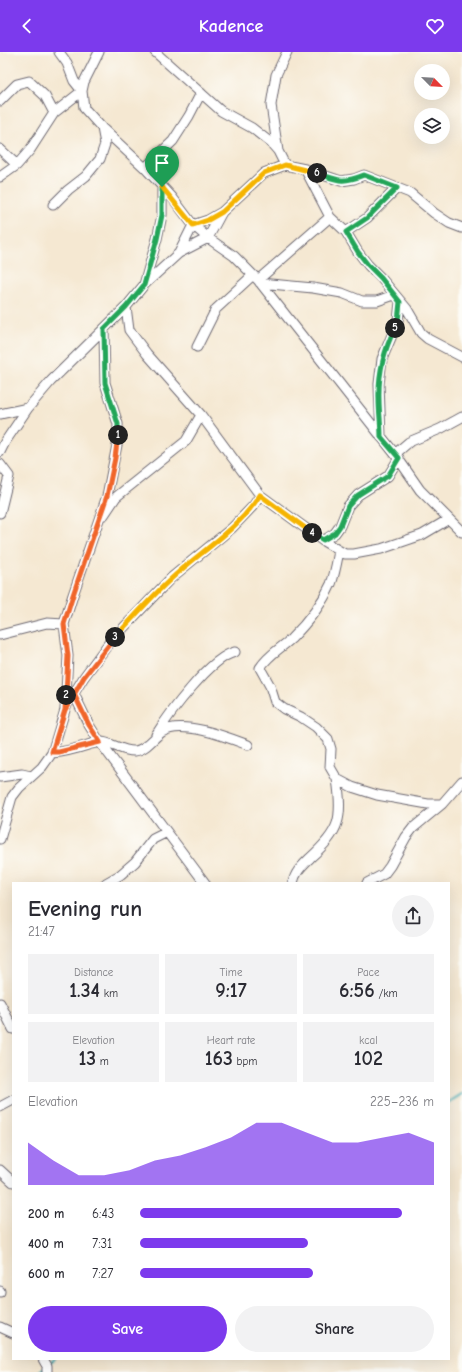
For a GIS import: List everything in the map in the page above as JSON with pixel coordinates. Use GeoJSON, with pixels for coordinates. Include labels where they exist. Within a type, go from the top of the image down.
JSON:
{"type":"FeatureCollection","features":[{"type":"Feature","properties":{"kind":"street"},"geometry":{"type":"LineString","coordinates":[[59,52],[74,81],[82,91]]}},
{"type":"Feature","properties":{"kind":"street"},"geometry":{"type":"LineString","coordinates":[[99,52],[84,82],[82,91],[84,108],[102,128],[145,168],[193,225],[208,238],[234,256],[257,279],[397,456],[420,490],[462,532]]}},
{"type":"Feature","properties":{"kind":"street"},"geometry":{"type":"LineString","coordinates":[[155,52],[221,111],[252,128],[271,143],[278,151],[285,165]]}},
{"type":"Feature","properties":{"kind":"street"},"geometry":{"type":"LineString","coordinates":[[278,151],[271,105],[276,75],[287,52]]}},
{"type":"Feature","properties":{"kind":"street"},"geometry":{"type":"LineString","coordinates":[[0,101],[17,84],[29,81],[45,96],[54,113]]}},
{"type":"Feature","properties":{"kind":"street"},"geometry":{"type":"LineString","coordinates":[[0,177],[17,165],[30,150],[54,113],[82,91]]}},
{"type":"Feature","properties":{"kind":"street"},"geometry":{"type":"LineString","coordinates":[[145,168],[173,141],[202,93]]}},
{"type":"Feature","properties":{"kind":"street"},"geometry":{"type":"LineString","coordinates":[[53,205],[68,190],[86,176],[100,159],[105,144],[102,128]]}},
{"type":"Feature","properties":{"kind":"street"},"geometry":{"type":"LineString","coordinates":[[0,150],[17,165]]}},
{"type":"Feature","properties":{"kind":"street"},"geometry":{"type":"LineString","coordinates":[[179,253],[193,225],[208,220],[222,212],[264,173],[285,165],[305,169],[341,181],[354,179],[364,175],[410,193],[434,214],[449,223],[462,228]]}},
{"type":"Feature","properties":{"kind":"street"},"geometry":{"type":"LineString","coordinates":[[305,169],[330,216],[346,232],[364,261],[397,298],[412,317],[421,333],[428,339],[462,357]]}},
{"type":"Feature","properties":{"kind":"street"},"geometry":{"type":"LineString","coordinates":[[144,285],[162,215],[162,187]]}},
{"type":"Feature","properties":{"kind":"street"},"geometry":{"type":"LineString","coordinates":[[346,232],[367,218],[397,188]]}},
{"type":"Feature","properties":{"kind":"street"},"geometry":{"type":"LineString","coordinates":[[0,452],[28,408],[51,381],[126,307],[144,285],[179,253],[208,238],[222,212]]}},
{"type":"Feature","properties":{"kind":"street"},"geometry":{"type":"LineString","coordinates":[[197,347],[216,309],[257,279],[330,216]]}},
{"type":"Feature","properties":{"kind":"street"},"geometry":{"type":"LineString","coordinates":[[257,279],[342,294],[362,301],[377,301],[397,298]]}},
{"type":"Feature","properties":{"kind":"street"},"geometry":{"type":"LineString","coordinates":[[381,437],[379,390],[382,359],[398,321],[397,298]]}},
{"type":"Feature","properties":{"kind":"street"},"geometry":{"type":"LineString","coordinates":[[126,307],[129,330],[147,354],[201,415],[260,495],[339,551],[345,554],[354,554],[381,550],[422,535],[449,519]]}},
{"type":"Feature","properties":{"kind":"street"},"geometry":{"type":"LineString","coordinates":[[65,710],[68,656],[64,624],[107,496],[118,440],[118,424],[105,383],[104,329]]}},
{"type":"Feature","properties":{"kind":"street"},"geometry":{"type":"LineString","coordinates":[[0,414],[28,408]]}},
{"type":"Feature","properties":{"kind":"street"},"geometry":{"type":"LineString","coordinates":[[97,527],[116,497],[186,441],[201,415]]}},
{"type":"Feature","properties":{"kind":"street"},"geometry":{"type":"LineString","coordinates":[[323,540],[335,533],[340,526],[348,506],[358,495],[388,476],[397,456],[409,442],[462,417]]}},
{"type":"Feature","properties":{"kind":"street"},"geometry":{"type":"LineString","coordinates":[[0,464],[9,476],[0,513]]}},
{"type":"Feature","properties":{"kind":"street"},"geometry":{"type":"LineString","coordinates":[[0,839],[12,797],[31,776],[42,767],[52,752],[65,710],[84,677],[109,643],[172,578],[232,528],[254,505],[260,495]]}},
{"type":"Feature","properties":{"kind":"street"},"geometry":{"type":"LineString","coordinates":[[292,882],[300,868],[332,835],[339,817],[341,802],[337,779],[330,766],[331,749],[328,739],[316,727],[284,709],[275,702],[270,686],[260,668],[265,659],[295,634],[308,620],[321,602],[332,583],[339,551]]}},
{"type":"Feature","properties":{"kind":"street"},"geometry":{"type":"LineString","coordinates":[[0,635],[47,623],[64,624]]}},
{"type":"Feature","properties":{"kind":"street"},"geometry":{"type":"LineString","coordinates":[[153,740],[166,718],[207,671],[225,656],[235,652]]}},
{"type":"Feature","properties":{"kind":"street"},"geometry":{"type":"LineString","coordinates":[[74,694],[89,725],[100,742],[204,882]]}},
{"type":"Feature","properties":{"kind":"street"},"geometry":{"type":"LineString","coordinates":[[52,752],[59,752],[100,742],[137,751],[148,745],[162,732],[172,727],[183,727],[218,734],[248,745]]}},
{"type":"Feature","properties":{"kind":"street"},"geometry":{"type":"LineString","coordinates":[[0,777],[22,774],[31,776]]}},
{"type":"Feature","properties":{"kind":"street"},"geometry":{"type":"LineString","coordinates":[[337,779],[352,787],[377,795],[415,802],[442,804]]}},
{"type":"Feature","properties":{"kind":"street"},"geometry":{"type":"LineString","coordinates":[[369,882],[384,874],[406,837],[414,828],[442,804],[462,781]]}},
{"type":"Feature","properties":{"kind":"street"},"geometry":{"type":"LineString","coordinates":[[108,882],[120,875],[135,862],[153,839],[167,832]]}},
{"type":"Feature","properties":{"kind":"street"},"geometry":{"type":"LineString","coordinates":[[0,1003],[12,1027]]}},
{"type":"Feature","properties":{"kind":"street"},"geometry":{"type":"LineString","coordinates":[[0,1107],[12,1101]]}},
{"type":"Feature","properties":{"kind":"street"},"geometry":{"type":"LineString","coordinates":[[0,1170],[12,1181]]}},
{"type":"Feature","properties":{"kind":"street"},"geometry":{"type":"LineString","coordinates":[[0,1328],[12,1333]]}},
{"type":"Feature","properties":{"kind":"street"},"geometry":{"type":"LineString","coordinates":[[44,1360],[47,1366],[47,1372]]}},
{"type":"Feature","properties":{"kind":"waterway"},"geometry":{"type":"LineString","coordinates":[[450,1101],[462,1094]]}},
{"type":"Feature","properties":{"kind":"waterway"},"geometry":{"type":"LineString","coordinates":[[49,1364],[54,1360]]}},
{"type":"Feature","properties":{"kind":"waterway"},"geometry":{"type":"LineString","coordinates":[[39,1372],[45,1367]]}},
{"type":"Feature","properties":{"kind":"route"},"geometry":{"type":"LineString","coordinates":[[162,187],[162,215],[144,285],[126,307],[104,329],[105,383],[118,424],[118,440],[107,496],[64,624],[68,656],[65,710],[74,694],[89,725],[100,742],[59,752],[52,752],[65,710],[74,694],[84,677],[109,643],[172,578],[232,528],[254,505],[260,495],[323,540],[335,533],[340,526],[348,506],[358,495],[388,476],[399,458],[381,437],[379,384],[382,359],[398,321],[400,302],[381,278],[368,265],[346,232],[367,218],[374,209],[397,188],[364,175],[354,179],[341,181],[305,169],[285,165],[264,173],[222,212],[208,220],[193,225],[172,197],[162,187]]}}]}
